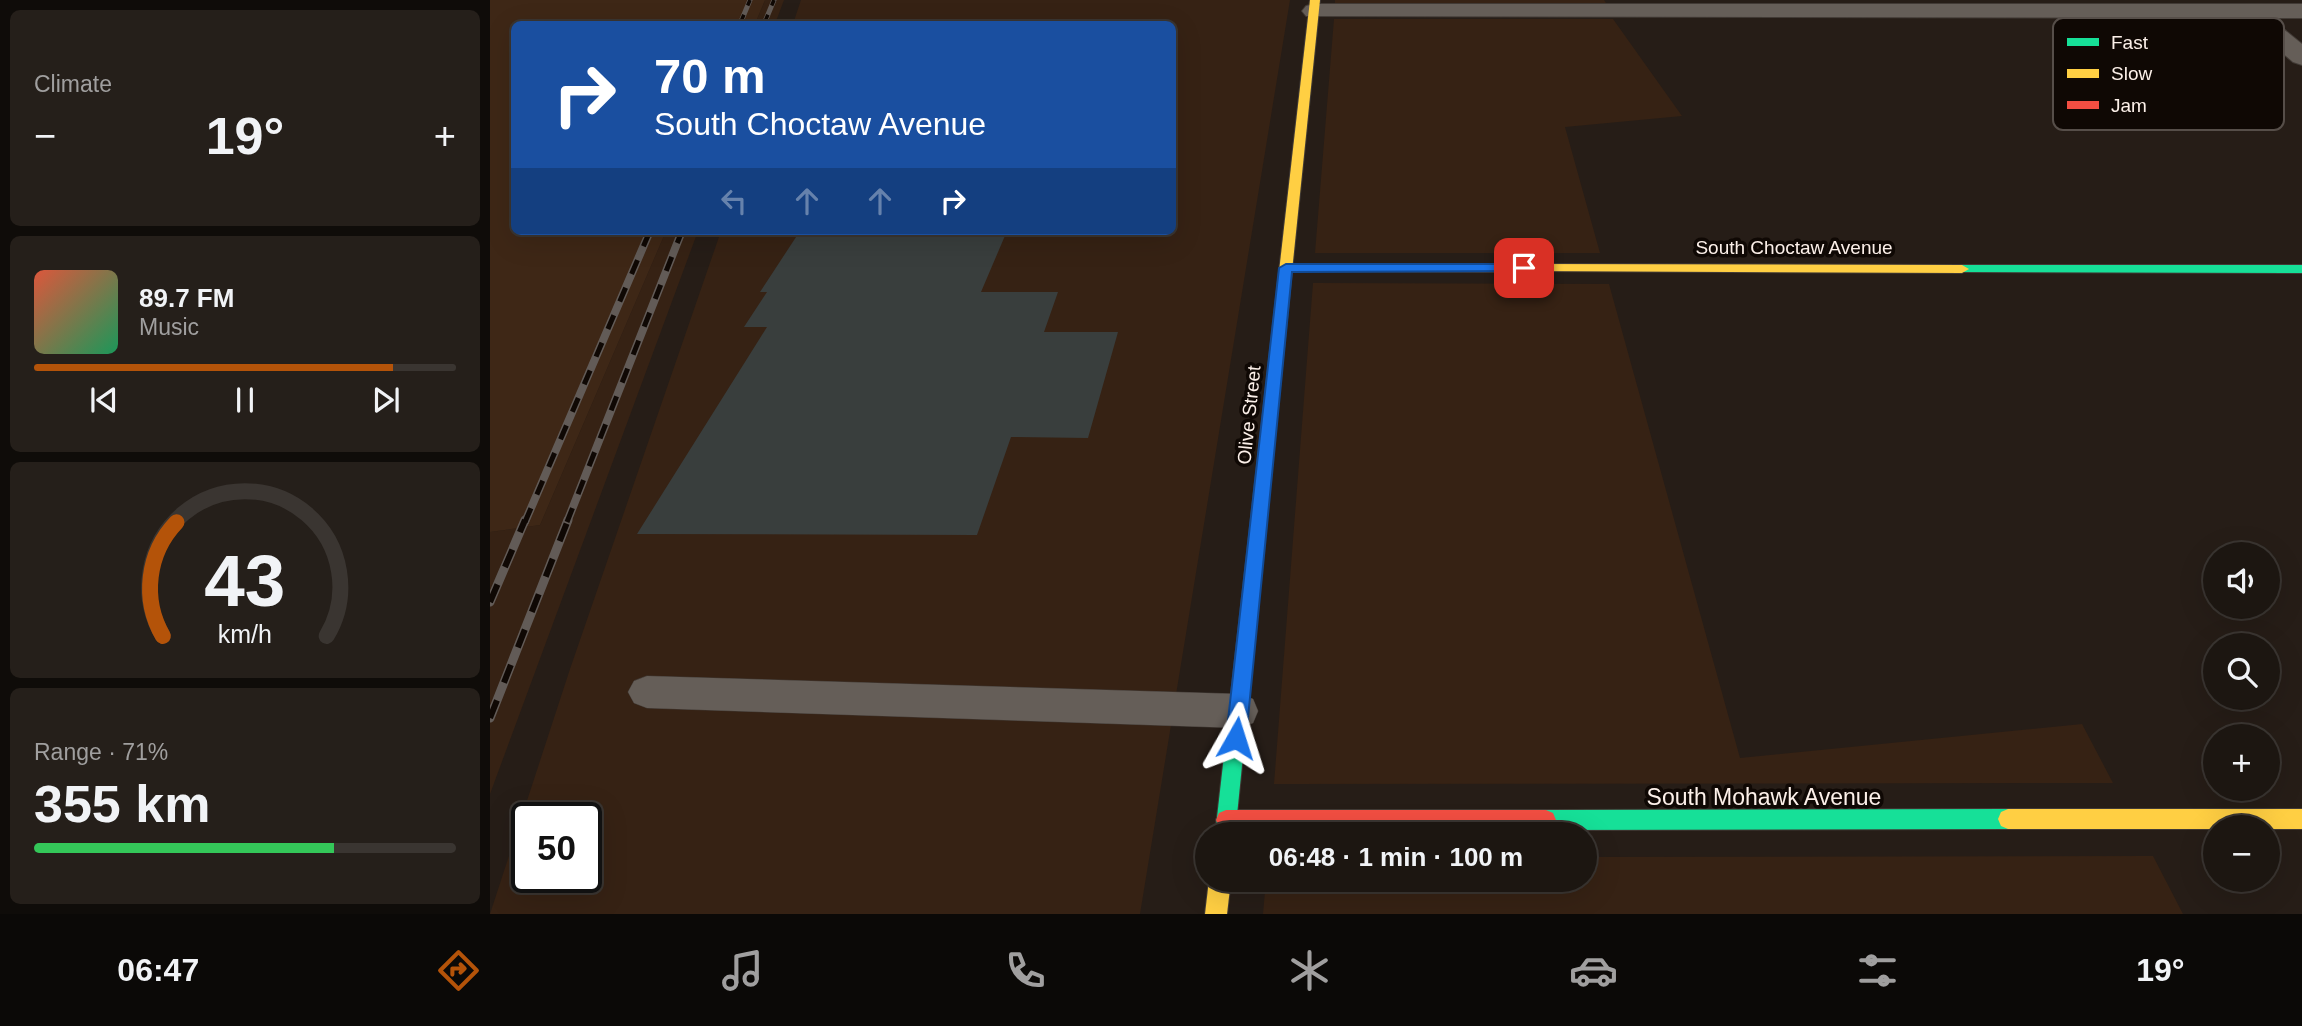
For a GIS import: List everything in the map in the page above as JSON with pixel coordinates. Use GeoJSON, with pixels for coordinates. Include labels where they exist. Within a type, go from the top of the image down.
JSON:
{"type":"FeatureCollection","features":[{"type":"Feature","properties":{"kind":"street"},"geometry":{"type":"LineString","coordinates":[[1314,5],[1854,6],[2302,11]]}},
{"type":"Feature","properties":{"kind":"street","name":"Olive Street"},"geometry":{"type":"LineString","coordinates":[[1227,822],[1314,5]]}},
{"type":"Feature","properties":{"kind":"street"},"geometry":{"type":"LineString","coordinates":[[2247,11],[2255,18]]}},
{"type":"Feature","properties":{"kind":"street"},"geometry":{"type":"LineString","coordinates":[[2284,42],[2302,57]]}},
{"type":"Feature","properties":{"kind":"street","name":"South Choctaw Avenue"},"geometry":{"type":"LineString","coordinates":[[1286,268],[2302,269]]}},
{"type":"Feature","properties":{"kind":"street","name":"South Mohawk Avenue"},"geometry":{"type":"LineString","coordinates":[[1597,824],[2302,819]]}},
{"type":"Feature","properties":{"kind":"street"},"geometry":{"type":"LineString","coordinates":[[1216,914],[1219,892]]}},
{"type":"Feature","properties":{"kind":"lane"},"geometry":{"type":"LineString","coordinates":[[647,692],[1239,711]]}},
{"type":"Feature","properties":{"kind":"shaded area"},"geometry":{"type":"Polygon","coordinates":[[[490,0],[765,0],[756,21],[511,21],[511,235],[664,235],[540,525],[490,532],[490,0]]]}},
{"type":"Feature","properties":{"kind":"shaded area"},"geometry":{"type":"Polygon","coordinates":[[[765,0],[784,0],[776,21],[756,21],[765,0]]]}},
{"type":"Feature","properties":{"kind":"shaded area"},"geometry":{"type":"Polygon","coordinates":[[[801,0],[1290,0],[1140,914],[490,914],[511,850],[511,893],[602,893],[602,802],[527,802],[720,235],[1176,235],[1176,21],[794,21],[801,0]]]}},
{"type":"Feature","properties":{"kind":"shaded area"},"geometry":{"type":"Polygon","coordinates":[[[1335,0],[1604,0],[1606,3],[1335,3],[1335,0]]]}},
{"type":"Feature","properties":{"kind":"shaded area"},"geometry":{"type":"Polygon","coordinates":[[[1334,19],[1613,19],[1682,116],[1565,127],[1600,253],[1315,253],[1334,19]]]}},
{"type":"Feature","properties":{"kind":"shaded area"},"geometry":{"type":"Polygon","coordinates":[[[664,235],[697,235],[490,794],[490,532],[540,525],[664,235]]]}},
{"type":"Feature","properties":{"kind":"shaded area"},"geometry":{"type":"Polygon","coordinates":[[[1313,283],[1609,284],[1740,758],[2082,724],[2113,783],[1274,784],[1313,283]]]}},
{"type":"Feature","properties":{"kind":"shaded area"},"geometry":{"type":"Polygon","coordinates":[[[2153,856],[2183,914],[1263,914],[1265,892],[1597,892],[1597,857],[2153,856]]]}},
{"type":"Feature","properties":{"kind":"building"},"geometry":{"type":"Polygon","coordinates":[[[797,235],[1005,235],[981,292],[1058,292],[1044,332],[1118,332],[1088,438],[1011,437],[977,535],[637,534],[767,327],[744,327],[767,292],[760,292],[797,235]]]}},
{"type":"Feature","properties":{"kind":"railway"},"geometry":{"type":"LineString","coordinates":[[741,21],[750,0]]}},
{"type":"Feature","properties":{"kind":"railway"},"geometry":{"type":"LineString","coordinates":[[765,21],[774,0]]}},
{"type":"Feature","properties":{"kind":"railway"},"geometry":{"type":"LineString","coordinates":[[525,522],[648,235]]}},
{"type":"Feature","properties":{"kind":"railway"},"geometry":{"type":"LineString","coordinates":[[567,522],[680,235]]}},
{"type":"Feature","properties":{"kind":"railway"},"geometry":{"type":"LineString","coordinates":[[490,602],[525,520]]}},
{"type":"Feature","properties":{"kind":"railway"},"geometry":{"type":"LineString","coordinates":[[490,718],[568,520]]}},
{"type":"Feature","properties":{"kind":"traffic: fast"},"geometry":{"type":"LineString","coordinates":[[1962,269],[2302,269]]}},
{"type":"Feature","properties":{"kind":"traffic: fast"},"geometry":{"type":"LineString","coordinates":[[1226,822],[1275,368]]}},
{"type":"Feature","properties":{"kind":"traffic: fast"},"geometry":{"type":"LineString","coordinates":[[1546,820],[2008,819]]}},
{"type":"Feature","properties":{"kind":"traffic: slow"},"geometry":{"type":"LineString","coordinates":[[1275,368],[1315,0]]}},
{"type":"Feature","properties":{"kind":"traffic: slow"},"geometry":{"type":"LineString","coordinates":[[1501,268],[1962,269]]}},
{"type":"Feature","properties":{"kind":"traffic: slow"},"geometry":{"type":"LineString","coordinates":[[2008,819],[2302,819]]}},
{"type":"Feature","properties":{"kind":"traffic: slow"},"geometry":{"type":"LineString","coordinates":[[1216,914],[1219,892]]}},
{"type":"Feature","properties":{"kind":"traffic: jam"},"geometry":{"type":"LineString","coordinates":[[1286,268],[1501,268]]}},
{"type":"Feature","properties":{"kind":"traffic: jam"},"geometry":{"type":"LineString","coordinates":[[1226,820],[1546,820]]}},
{"type":"Feature","properties":{"kind":"route"},"geometry":{"type":"LineString","coordinates":[[1236,738],[1286,268],[1524,268]]}}]}
